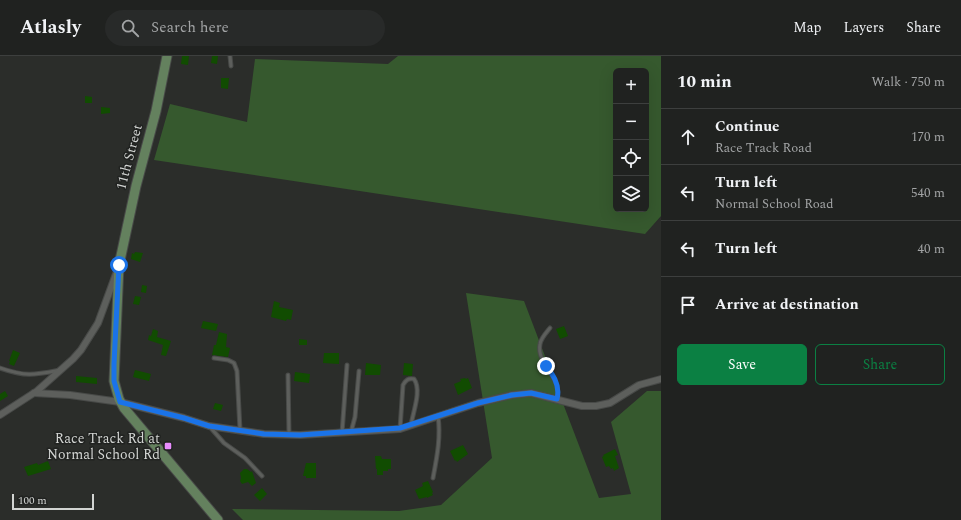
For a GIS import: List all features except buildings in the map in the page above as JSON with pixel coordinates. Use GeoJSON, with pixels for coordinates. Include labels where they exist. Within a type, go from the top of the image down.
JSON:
{"type":"FeatureCollection","features":[{"type":"Feature","properties":{"kind":"main road","name":"11th Street"},"geometry":{"type":"LineString","coordinates":[[120,402],[114,381],[119,265],[136,186],[156,111],[167,56]]}},
{"type":"Feature","properties":{"kind":"main road"},"geometry":{"type":"LineString","coordinates":[[120,402],[218,520]]}},
{"type":"Feature","properties":{"kind":"street"},"geometry":{"type":"LineString","coordinates":[[0,415],[36,392],[81,350],[92,334],[111,291],[119,265]]}},
{"type":"Feature","properties":{"kind":"street"},"geometry":{"type":"LineString","coordinates":[[36,392],[120,402],[184,418],[209,426],[264,434],[342,433],[400,428],[490,399],[512,395],[531,393],[582,406],[596,406],[610,403],[639,385],[661,378]]}},
{"type":"Feature","properties":{"kind":"lane"},"geometry":{"type":"LineString","coordinates":[[230,56],[231,66]]}},
{"type":"Feature","properties":{"kind":"lane"},"geometry":{"type":"LineString","coordinates":[[550,328],[541,340],[540,348],[543,361],[557,384],[557,399]]}},
{"type":"Feature","properties":{"kind":"lane"},"geometry":{"type":"LineString","coordinates":[[214,358],[228,360],[234,363],[237,371],[240,430]]}},
{"type":"Feature","properties":{"kind":"lane"},"geometry":{"type":"LineString","coordinates":[[342,433],[347,366]]}},
{"type":"Feature","properties":{"kind":"lane"},"geometry":{"type":"LineString","coordinates":[[0,368],[27,375],[61,369]]}},
{"type":"Feature","properties":{"kind":"lane"},"geometry":{"type":"LineString","coordinates":[[351,432],[355,417],[359,371]]}},
{"type":"Feature","properties":{"kind":"lane"},"geometry":{"type":"LineString","coordinates":[[288,375],[289,434]]}},
{"type":"Feature","properties":{"kind":"lane"},"geometry":{"type":"LineString","coordinates":[[400,428],[403,385],[405,381],[409,379],[414,380],[417,384],[418,392],[411,425]]}},
{"type":"Feature","properties":{"kind":"lane"},"geometry":{"type":"LineString","coordinates":[[433,478],[439,434],[438,416]]}},
{"type":"Feature","properties":{"kind":"lane"},"geometry":{"type":"LineString","coordinates":[[209,426],[224,443],[245,458],[262,476]]}},
{"type":"Feature","properties":{"kind":"green space"},"geometry":{"type":"Polygon","coordinates":[[[398,56],[661,56],[661,216],[645,234],[154,160],[170,104],[247,122],[255,59],[388,64],[398,56]]]}},
{"type":"Feature","properties":{"kind":"green space"},"geometry":{"type":"Polygon","coordinates":[[[466,293],[524,301],[599,498],[631,494],[611,422],[647,391],[661,391],[661,520],[243,520],[232,509],[399,511],[441,505],[492,458],[466,293]]]}},
{"type":"Feature","properties":{"kind":"place","name":"Race Track Rd at Normal School Rd"},"geometry":{"type":"Point","coordinates":[168,446]}},
{"type":"Feature","properties":{"kind":"route"},"geometry":{"type":"LineString","coordinates":[[119,265],[114,381],[120,402],[184,418],[209,426],[264,434],[300,435],[400,428],[478,403],[512,395],[531,393],[557,399],[557,384],[546,366]]}}]}
